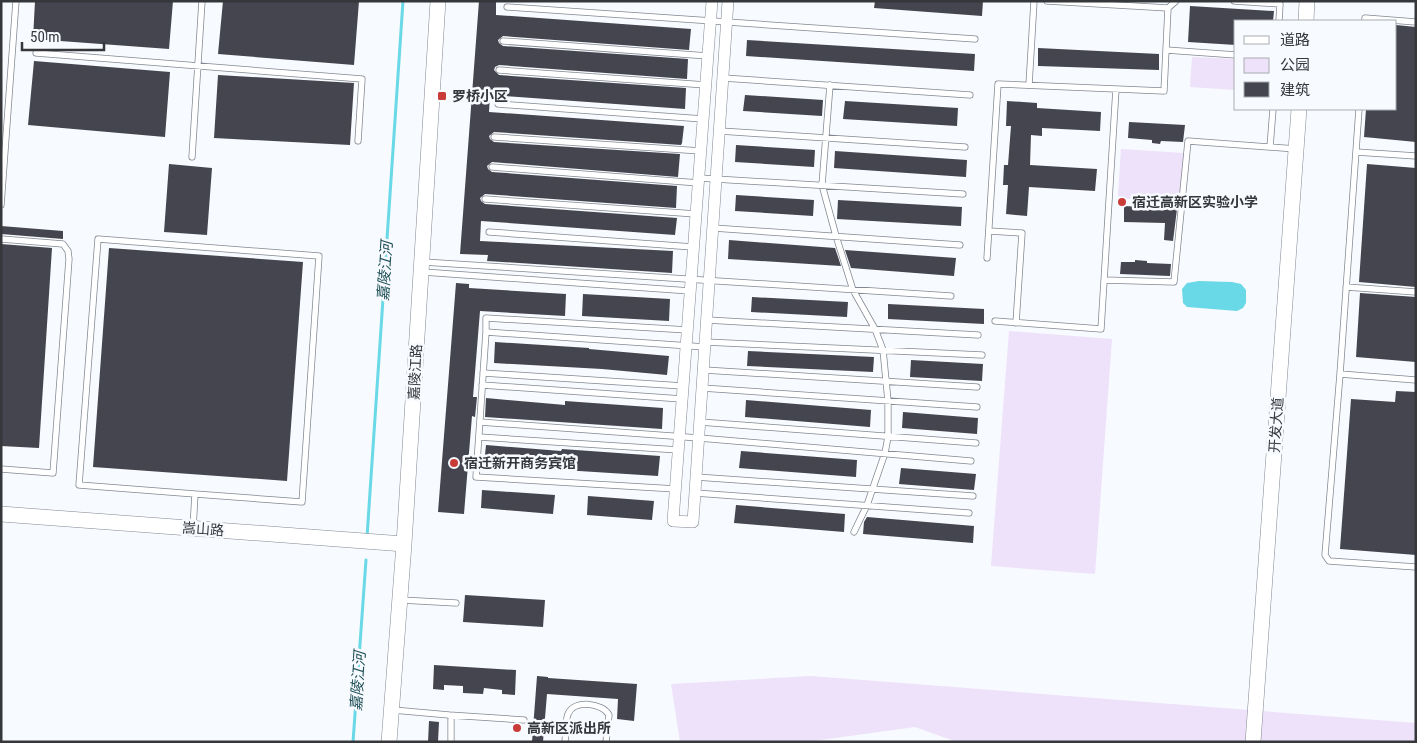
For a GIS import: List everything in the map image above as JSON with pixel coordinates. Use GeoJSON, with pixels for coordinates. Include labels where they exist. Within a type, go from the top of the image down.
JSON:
{"type":"FeatureCollection","features":[{"type":"Feature","properties":{"kind":"street","name":"嘉陵江路"},"geometry":{"type":"LineString","coordinates":[[389,742],[404,544],[438,1]]}},
{"type":"Feature","properties":{"kind":"street"},"geometry":{"type":"LineString","coordinates":[[712,1],[673,521],[693,522],[728,1]]}},
{"type":"Feature","properties":{"kind":"street"},"geometry":{"type":"LineString","coordinates":[[1306,20],[1307,1]]}},
{"type":"Feature","properties":{"kind":"street","name":"开发大道"},"geometry":{"type":"LineString","coordinates":[[1253,742],[1299,110]]}},
{"type":"Feature","properties":{"kind":"street","name":"嵩山路"},"geometry":{"type":"LineString","coordinates":[[1,514],[404,544]]}},
{"type":"Feature","properties":{"kind":"lane"},"geometry":{"type":"LineString","coordinates":[[1,205],[16,1]]}},
{"type":"Feature","properties":{"kind":"lane"},"geometry":{"type":"LineString","coordinates":[[192,157],[202,1]]}},
{"type":"Feature","properties":{"kind":"lane"},"geometry":{"type":"LineString","coordinates":[[1029,85],[1034,1]]}},
{"type":"Feature","properties":{"kind":"lane"},"geometry":{"type":"LineString","coordinates":[[1047,1],[1168,8],[1176,1]]}},
{"type":"Feature","properties":{"kind":"lane"},"geometry":{"type":"LineString","coordinates":[[1234,1],[1280,4],[1279,20]]}},
{"type":"Feature","properties":{"kind":"lane"},"geometry":{"type":"LineString","coordinates":[[508,7],[975,39]]}},
{"type":"Feature","properties":{"kind":"lane"},"geometry":{"type":"LineString","coordinates":[[987,258],[998,84],[1164,91],[1168,8]]}},
{"type":"Feature","properties":{"kind":"lane"},"geometry":{"type":"LineString","coordinates":[[1365,20],[1365,18],[1390,20]]}},
{"type":"Feature","properties":{"kind":"lane"},"geometry":{"type":"LineString","coordinates":[[1397,21],[1416,22]]}},
{"type":"Feature","properties":{"kind":"lane"},"geometry":{"type":"LineString","coordinates":[[503,41],[708,56]]}},
{"type":"Feature","properties":{"kind":"lane"},"geometry":{"type":"LineString","coordinates":[[1166,50],[1234,54]]}},
{"type":"Feature","properties":{"kind":"lane"},"geometry":{"type":"LineString","coordinates":[[36,53],[362,79],[358,141]]}},
{"type":"Feature","properties":{"kind":"lane"},"geometry":{"type":"LineString","coordinates":[[499,70],[706,85]]}},
{"type":"Feature","properties":{"kind":"lane"},"geometry":{"type":"LineString","coordinates":[[723,78],[970,95]]}},
{"type":"Feature","properties":{"kind":"lane"},"geometry":{"type":"LineString","coordinates":[[830,85],[822,185],[853,290],[875,329],[883,350],[887,381],[888,437],[885,453],[867,505],[854,532]]}},
{"type":"Feature","properties":{"kind":"lane"},"geometry":{"type":"LineString","coordinates":[[996,321],[1101,329],[1116,89]]}},
{"type":"Feature","properties":{"kind":"lane"},"geometry":{"type":"LineString","coordinates":[[498,104],[703,119]]}},
{"type":"Feature","properties":{"kind":"lane"},"geometry":{"type":"LineString","coordinates":[[1270,147],[1272,110]]}},
{"type":"Feature","properties":{"kind":"lane"},"geometry":{"type":"LineString","coordinates":[[1359,110],[1325,556],[1329,561],[1416,567]]}},
{"type":"Feature","properties":{"kind":"lane"},"geometry":{"type":"LineString","coordinates":[[720,131],[964,147]]}},
{"type":"Feature","properties":{"kind":"lane"},"geometry":{"type":"LineString","coordinates":[[494,137],[701,151]]}},
{"type":"Feature","properties":{"kind":"lane"},"geometry":{"type":"LineString","coordinates":[[1104,280],[1174,282],[1188,140],[1296,149]]}},
{"type":"Feature","properties":{"kind":"lane"},"geometry":{"type":"LineString","coordinates":[[1356,152],[1416,156]]}},
{"type":"Feature","properties":{"kind":"lane"},"geometry":{"type":"LineString","coordinates":[[492,167],[963,194]]}},
{"type":"Feature","properties":{"kind":"lane"},"geometry":{"type":"LineString","coordinates":[[485,199],[696,214]]}},
{"type":"Feature","properties":{"kind":"lane"},"geometry":{"type":"LineString","coordinates":[[713,228],[960,245]]}},
{"type":"Feature","properties":{"kind":"lane"},"geometry":{"type":"LineString","coordinates":[[989,231],[1022,233],[1016,322]]}},
{"type":"Feature","properties":{"kind":"lane"},"geometry":{"type":"LineString","coordinates":[[488,232],[694,247]]}},
{"type":"Feature","properties":{"kind":"lane"},"geometry":{"type":"LineString","coordinates":[[1,239],[62,244],[68,251],[69,259],[53,473],[1,469]]}},
{"type":"Feature","properties":{"kind":"lane"},"geometry":{"type":"LineString","coordinates":[[98,239],[319,256],[302,502],[195,494],[79,485],[98,239]]}},
{"type":"Feature","properties":{"kind":"lane"},"geometry":{"type":"LineString","coordinates":[[421,267],[691,285],[710,280],[951,296]]}},
{"type":"Feature","properties":{"kind":"lane"},"geometry":{"type":"LineString","coordinates":[[421,267],[691,285]]}},
{"type":"Feature","properties":{"kind":"lane"},"geometry":{"type":"LineString","coordinates":[[1346,287],[1416,292]]}},
{"type":"Feature","properties":{"kind":"lane"},"geometry":{"type":"LineString","coordinates":[[676,489],[476,476],[486,318],[688,330]]}},
{"type":"Feature","properties":{"kind":"lane"},"geometry":{"type":"LineString","coordinates":[[707,320],[978,335]]}},
{"type":"Feature","properties":{"kind":"lane"},"geometry":{"type":"LineString","coordinates":[[486,332],[686,346],[705,344],[982,355]]}},
{"type":"Feature","properties":{"kind":"lane"},"geometry":{"type":"LineString","coordinates":[[704,370],[977,387]]}},
{"type":"Feature","properties":{"kind":"lane"},"geometry":{"type":"LineString","coordinates":[[483,373],[683,386]]}},
{"type":"Feature","properties":{"kind":"lane"},"geometry":{"type":"LineString","coordinates":[[1340,374],[1416,380]]}},
{"type":"Feature","properties":{"kind":"lane"},"geometry":{"type":"LineString","coordinates":[[482,385],[682,399]]}},
{"type":"Feature","properties":{"kind":"lane"},"geometry":{"type":"LineString","coordinates":[[702,388],[977,407]]}},
{"type":"Feature","properties":{"kind":"lane"},"geometry":{"type":"LineString","coordinates":[[480,422],[680,436],[971,461]]}},
{"type":"Feature","properties":{"kind":"lane"},"geometry":{"type":"LineString","coordinates":[[700,422],[976,443]]}},
{"type":"Feature","properties":{"kind":"lane"},"geometry":{"type":"LineString","coordinates":[[479,437],[679,450]]}},
{"type":"Feature","properties":{"kind":"lane"},"geometry":{"type":"LineString","coordinates":[[696,477],[973,496]]}},
{"type":"Feature","properties":{"kind":"lane"},"geometry":{"type":"LineString","coordinates":[[695,493],[969,513]]}},
{"type":"Feature","properties":{"kind":"lane"},"geometry":{"type":"LineString","coordinates":[[193,528],[195,494]]}},
{"type":"Feature","properties":{"kind":"lane"},"geometry":{"type":"LineString","coordinates":[[399,600],[456,603]]}},
{"type":"Feature","properties":{"kind":"lane"},"geometry":{"type":"LineString","coordinates":[[565,742],[568,714],[575,707],[586,704],[601,707],[608,712],[606,742]]}},
{"type":"Feature","properties":{"kind":"lane"},"geometry":{"type":"LineString","coordinates":[[391,710],[524,720]]}},
{"type":"Feature","properties":{"kind":"lane"},"geometry":{"type":"LineString","coordinates":[[449,715],[452,721],[450,742]]}},
{"type":"Feature","properties":{"kind":"green space"},"geometry":{"type":"Polygon","coordinates":[[[1192,57],[1234,59],[1234,90],[1190,87],[1192,57]]]}},
{"type":"Feature","properties":{"kind":"green space"},"geometry":{"type":"Polygon","coordinates":[[[1121,149],[1184,153],[1180,196],[1178,198],[1121,199],[1118,195],[1121,149]]]}},
{"type":"Feature","properties":{"kind":"green space"},"geometry":{"type":"Polygon","coordinates":[[[1009,331],[1112,339],[1095,574],[991,566],[1009,331]]]}},
{"type":"Feature","properties":{"kind":"green space"},"geometry":{"type":"Polygon","coordinates":[[[811,676],[1416,723],[1416,742],[957,742],[915,727],[806,742],[680,742],[671,684],[811,676]]]}},
{"type":"Feature","properties":{"kind":"water"},"geometry":{"type":"Polygon","coordinates":[[[1199,281],[1241,284],[1246,290],[1246,303],[1243,308],[1237,311],[1187,307],[1183,303],[1182,289],[1187,283],[1199,281]]]}},
{"type":"Feature","properties":{"kind":"building"},"geometry":{"type":"Polygon","coordinates":[[[35,1],[173,1],[169,49],[33,39],[35,1]]]}},
{"type":"Feature","properties":{"kind":"building"},"geometry":{"type":"Polygon","coordinates":[[[223,1],[359,1],[354,65],[218,54],[223,1]]]}},
{"type":"Feature","properties":{"kind":"building"},"geometry":{"type":"Polygon","coordinates":[[[479,1],[496,1],[496,15],[691,29],[689,50],[503,36],[498,40],[503,46],[688,59],[687,79],[499,65],[494,70],[499,75],[686,88],[685,109],[490,95],[489,112],[684,126],[681,145],[494,132],[489,136],[494,142],[680,154],[678,177],[492,162],[487,166],[492,172],[677,186],[676,208],[485,194],[480,198],[485,204],[677,218],[675,235],[481,221],[480,241],[673,251],[672,273],[487,261],[488,255],[460,254],[479,1]]]}},
{"type":"Feature","properties":{"kind":"building"},"geometry":{"type":"Polygon","coordinates":[[[875,1],[983,1],[982,16],[874,8],[875,1]]]}},
{"type":"Feature","properties":{"kind":"building"},"geometry":{"type":"Polygon","coordinates":[[[1190,6],[1274,11],[1273,20],[1234,20],[1234,45],[1188,42],[1190,6]]]}},
{"type":"Feature","properties":{"kind":"building"},"geometry":{"type":"Polygon","coordinates":[[[1397,25],[1416,27],[1416,142],[1364,137],[1366,110],[1397,110],[1397,25]]]}},
{"type":"Feature","properties":{"kind":"building"},"geometry":{"type":"Polygon","coordinates":[[[747,40],[975,54],[974,71],[746,56],[747,40]]]}},
{"type":"Feature","properties":{"kind":"building"},"geometry":{"type":"Polygon","coordinates":[[[1038,48],[1159,54],[1159,70],[1038,66],[1038,48]]]}},
{"type":"Feature","properties":{"kind":"building"},"geometry":{"type":"Polygon","coordinates":[[[34,61],[170,72],[165,137],[28,125],[34,61]]]}},
{"type":"Feature","properties":{"kind":"building"},"geometry":{"type":"Polygon","coordinates":[[[218,75],[354,83],[350,145],[214,138],[218,75]]]}},
{"type":"Feature","properties":{"kind":"building"},"geometry":{"type":"Polygon","coordinates":[[[745,95],[823,100],[822,116],[743,111],[745,95]]]}},
{"type":"Feature","properties":{"kind":"building"},"geometry":{"type":"Polygon","coordinates":[[[845,101],[958,108],[957,126],[843,119],[845,101]]]}},
{"type":"Feature","properties":{"kind":"building"},"geometry":{"type":"Polygon","coordinates":[[[1007,101],[1037,103],[1037,108],[1101,112],[1100,131],[1042,128],[1042,136],[1031,135],[1030,165],[1097,169],[1095,191],[1029,187],[1027,216],[1006,214],[1008,185],[1003,185],[1004,165],[1008,165],[1011,126],[1006,126],[1007,101]]]}},
{"type":"Feature","properties":{"kind":"building"},"geometry":{"type":"Polygon","coordinates":[[[1129,122],[1185,125],[1183,142],[1161,141],[1160,144],[1152,143],[1152,140],[1128,138],[1129,122]]]}},
{"type":"Feature","properties":{"kind":"building"},"geometry":{"type":"Polygon","coordinates":[[[736,145],[815,150],[814,167],[735,162],[736,145]]]}},
{"type":"Feature","properties":{"kind":"building"},"geometry":{"type":"Polygon","coordinates":[[[835,151],[967,160],[966,177],[834,168],[835,151]]]}},
{"type":"Feature","properties":{"kind":"building"},"geometry":{"type":"Polygon","coordinates":[[[169,164],[212,168],[207,235],[164,232],[169,164]]]}},
{"type":"Feature","properties":{"kind":"building"},"geometry":{"type":"Polygon","coordinates":[[[1367,164],[1416,168],[1416,287],[1359,282],[1367,164]]]}},
{"type":"Feature","properties":{"kind":"building"},"geometry":{"type":"Polygon","coordinates":[[[736,195],[814,200],[813,216],[735,211],[736,195]]]}},
{"type":"Feature","properties":{"kind":"building"},"geometry":{"type":"Polygon","coordinates":[[[838,200],[962,207],[961,226],[837,219],[838,200]]]}},
{"type":"Feature","properties":{"kind":"building"},"geometry":{"type":"Polygon","coordinates":[[[1124,206],[1177,209],[1173,241],[1164,240],[1165,223],[1124,222],[1124,206]]]}},
{"type":"Feature","properties":{"kind":"building"},"geometry":{"type":"Polygon","coordinates":[[[1,226],[63,231],[63,239],[1,234],[1,226]]]}},
{"type":"Feature","properties":{"kind":"building"},"geometry":{"type":"Polygon","coordinates":[[[729,240],[835,248],[841,266],[728,259],[729,240]]]}},
{"type":"Feature","properties":{"kind":"building"},"geometry":{"type":"Polygon","coordinates":[[[1,244],[52,248],[39,448],[1,446],[1,244]]]}},
{"type":"Feature","properties":{"kind":"building"},"geometry":{"type":"Polygon","coordinates":[[[109,248],[303,262],[287,481],[93,467],[109,248]]]}},
{"type":"Feature","properties":{"kind":"building"},"geometry":{"type":"Polygon","coordinates":[[[845,250],[956,258],[954,276],[851,268],[845,250]]]}},
{"type":"Feature","properties":{"kind":"building"},"geometry":{"type":"Polygon","coordinates":[[[1135,260],[1147,261],[1147,263],[1171,264],[1170,276],[1120,274],[1121,262],[1135,262],[1135,260]]]}},
{"type":"Feature","properties":{"kind":"building"},"geometry":{"type":"Polygon","coordinates":[[[456,283],[469,284],[469,288],[566,294],[565,316],[480,311],[473,397],[477,397],[475,417],[472,416],[464,514],[438,512],[456,283]]]}},
{"type":"Feature","properties":{"kind":"building"},"geometry":{"type":"Polygon","coordinates":[[[1360,293],[1416,297],[1416,362],[1356,357],[1360,293]]]}},
{"type":"Feature","properties":{"kind":"building"},"geometry":{"type":"Polygon","coordinates":[[[583,294],[670,299],[669,321],[582,316],[583,294]]]}},
{"type":"Feature","properties":{"kind":"building"},"geometry":{"type":"Polygon","coordinates":[[[752,297],[848,302],[847,317],[751,312],[752,297]]]}},
{"type":"Feature","properties":{"kind":"building"},"geometry":{"type":"Polygon","coordinates":[[[888,304],[984,309],[984,324],[888,319],[888,304]]]}},
{"type":"Feature","properties":{"kind":"building"},"geometry":{"type":"Polygon","coordinates":[[[495,342],[589,348],[669,356],[667,375],[494,363],[495,342]]]}},
{"type":"Feature","properties":{"kind":"building"},"geometry":{"type":"Polygon","coordinates":[[[748,351],[874,357],[873,372],[747,366],[748,351]]]}},
{"type":"Feature","properties":{"kind":"building"},"geometry":{"type":"Polygon","coordinates":[[[911,360],[983,364],[982,381],[910,377],[911,360]]]}},
{"type":"Feature","properties":{"kind":"building"},"geometry":{"type":"Polygon","coordinates":[[[1396,391],[1416,392],[1416,555],[1340,549],[1351,399],[1395,402],[1396,391]]]}},
{"type":"Feature","properties":{"kind":"building"},"geometry":{"type":"Polygon","coordinates":[[[486,398],[565,405],[565,401],[663,408],[662,429],[485,417],[486,398]]]}},
{"type":"Feature","properties":{"kind":"building"},"geometry":{"type":"Polygon","coordinates":[[[746,400],[871,410],[870,427],[745,417],[746,400]]]}},
{"type":"Feature","properties":{"kind":"building"},"geometry":{"type":"Polygon","coordinates":[[[903,412],[978,418],[977,434],[902,428],[903,412]]]}},
{"type":"Feature","properties":{"kind":"building"},"geometry":{"type":"Polygon","coordinates":[[[486,445],[660,456],[658,476],[484,465],[486,445]]]}},
{"type":"Feature","properties":{"kind":"building"},"geometry":{"type":"Polygon","coordinates":[[[741,451],[857,460],[856,477],[739,468],[741,451]]]}},
{"type":"Feature","properties":{"kind":"building"},"geometry":{"type":"Polygon","coordinates":[[[901,468],[976,474],[974,490],[899,484],[901,468]]]}},
{"type":"Feature","properties":{"kind":"building"},"geometry":{"type":"Polygon","coordinates":[[[482,490],[555,495],[553,514],[481,508],[482,490]]]}},
{"type":"Feature","properties":{"kind":"building"},"geometry":{"type":"Polygon","coordinates":[[[588,496],[654,501],[652,520],[587,515],[588,496]]]}},
{"type":"Feature","properties":{"kind":"building"},"geometry":{"type":"Polygon","coordinates":[[[736,505],[845,514],[844,532],[734,523],[736,505]]]}},
{"type":"Feature","properties":{"kind":"building"},"geometry":{"type":"Polygon","coordinates":[[[867,517],[974,526],[973,543],[863,534],[864,522],[867,517]]]}},
{"type":"Feature","properties":{"kind":"building"},"geometry":{"type":"Polygon","coordinates":[[[465,595],[545,600],[543,627],[463,622],[465,595]]]}},
{"type":"Feature","properties":{"kind":"building"},"geometry":{"type":"Polygon","coordinates":[[[434,665],[516,670],[515,695],[502,694],[502,690],[484,688],[483,694],[463,693],[463,686],[444,685],[444,690],[433,689],[434,665]]]}},
{"type":"Feature","properties":{"kind":"building"},"geometry":{"type":"Polygon","coordinates":[[[537,676],[637,684],[634,721],[617,719],[618,699],[547,694],[543,742],[532,742],[537,676]]]}},
{"type":"Feature","properties":{"kind":"building"},"geometry":{"type":"Polygon","coordinates":[[[429,721],[439,722],[438,742],[428,742],[429,721]]]}},
{"type":"Feature","properties":{"kind":"waterway","name":"嘉陵江河"},"geometry":{"type":"LineString","coordinates":[[367,537],[403,1]]}},
{"type":"Feature","properties":{"kind":"waterway","name":"嘉陵江河"},"geometry":{"type":"LineString","coordinates":[[353,742],[366,560]]}},
{"type":"Feature","properties":{"kind":"place","name":"罗桥小区"},"geometry":{"type":"Point","coordinates":[442,96]}},
{"type":"Feature","properties":{"kind":"place","name":"宿迁高新区实验小学"},"geometry":{"type":"Point","coordinates":[1122,202]}},
{"type":"Feature","properties":{"kind":"place","name":"宿迁新开商务宾馆"},"geometry":{"type":"Point","coordinates":[454,463]}},
{"type":"Feature","properties":{"kind":"place","name":"高新区派出所"},"geometry":{"type":"Point","coordinates":[517,728]}}]}
